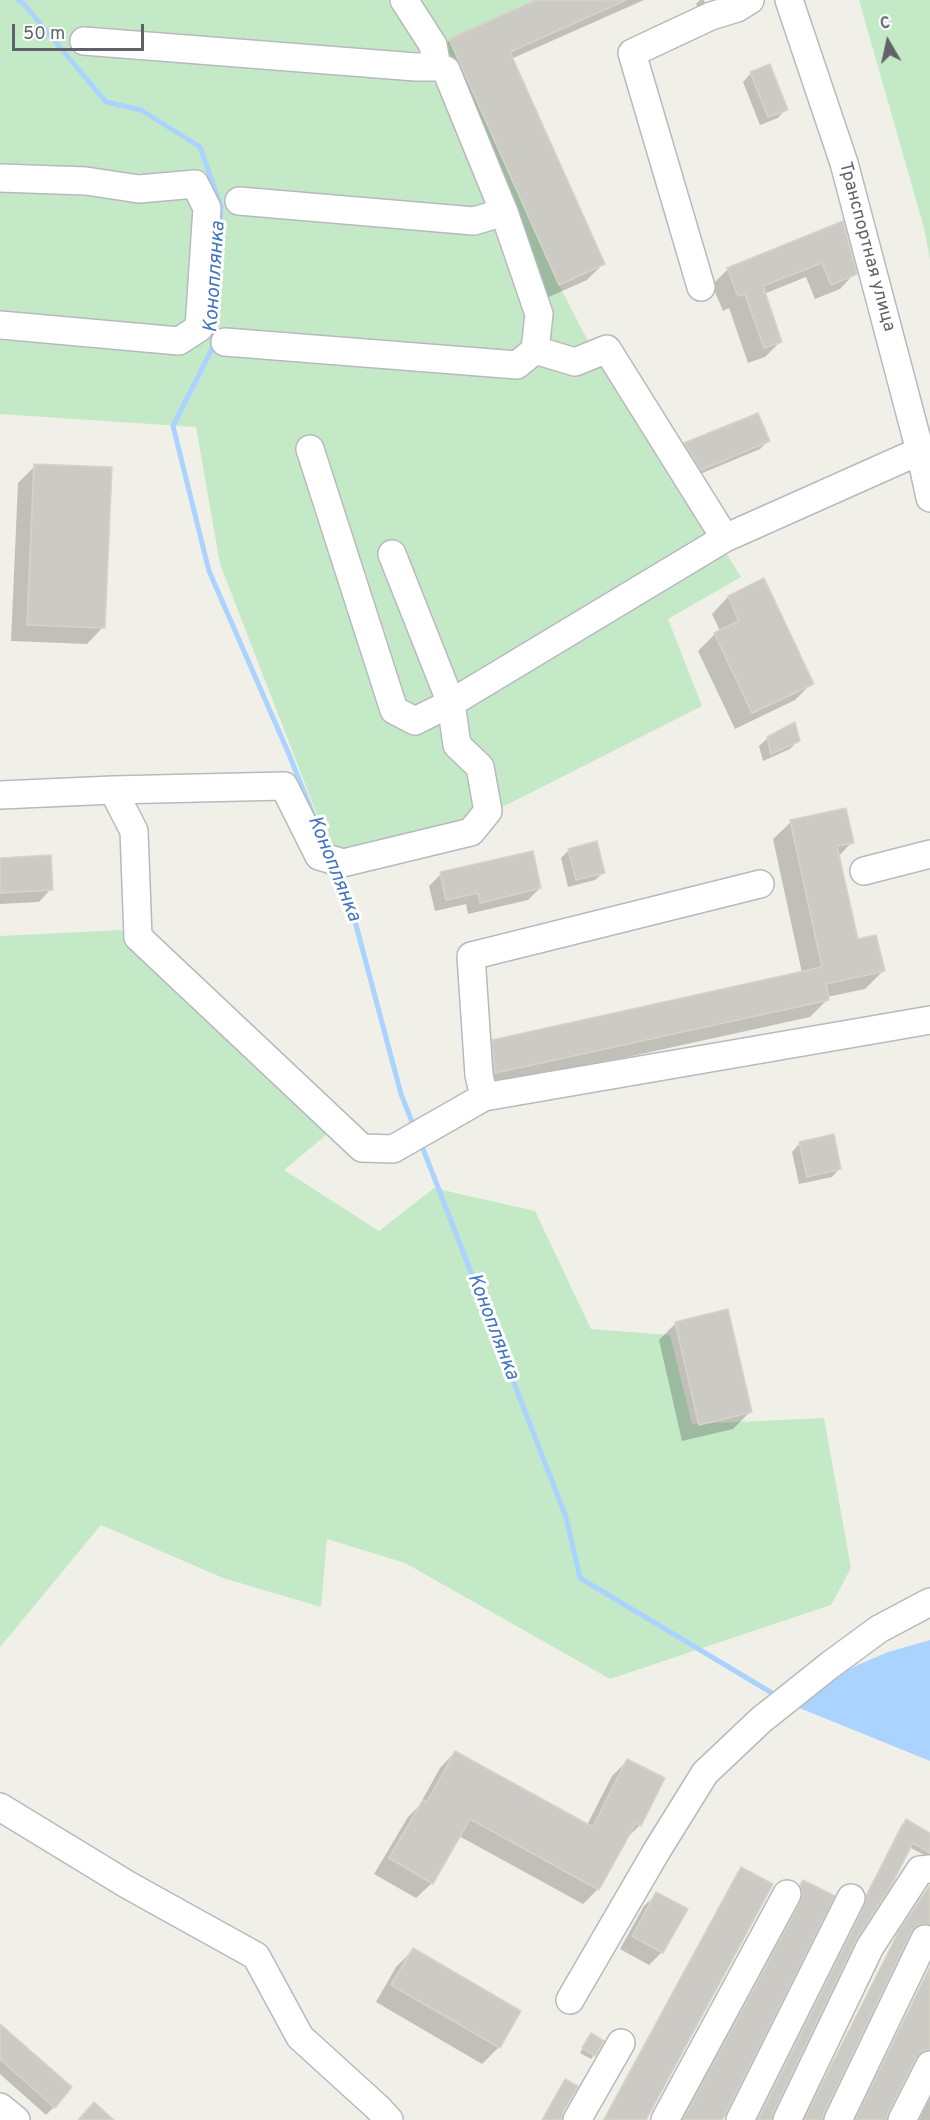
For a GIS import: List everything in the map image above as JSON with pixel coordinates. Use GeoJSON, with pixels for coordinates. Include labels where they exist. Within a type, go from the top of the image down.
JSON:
{"type":"FeatureCollection","features":[{"type":"Feature","properties":{"kind":"street"},"geometry":{"type":"LineString","coordinates":[[404,0],[433,45],[437,67]]}},
{"type":"Feature","properties":{"kind":"street"},"geometry":{"type":"LineString","coordinates":[[700,286],[632,53],[711,16],[737,8],[750,0]]}},
{"type":"Feature","properties":{"kind":"street","name":"Транспортная улица"},"geometry":{"type":"LineString","coordinates":[[789,0],[844,163],[920,451],[930,498]]}},
{"type":"Feature","properties":{"kind":"street"},"geometry":{"type":"LineString","coordinates":[[84,41],[437,67],[446,70],[504,212],[538,314],[535,350],[517,365],[225,342]]}},
{"type":"Feature","properties":{"kind":"street"},"geometry":{"type":"LineString","coordinates":[[0,178],[86,181],[139,189],[195,184],[207,208],[199,328],[180,341],[0,325]]}},
{"type":"Feature","properties":{"kind":"street"},"geometry":{"type":"LineString","coordinates":[[239,201],[474,221],[504,212]]}},
{"type":"Feature","properties":{"kind":"street"},"geometry":{"type":"LineString","coordinates":[[535,350],[575,362],[607,349],[725,538]]}},
{"type":"Feature","properties":{"kind":"street"},"geometry":{"type":"LineString","coordinates":[[310,449],[394,710],[415,721],[451,703],[725,538],[920,451]]}},
{"type":"Feature","properties":{"kind":"street"},"geometry":{"type":"LineString","coordinates":[[0,795],[284,786],[320,856],[343,863],[471,831],[488,811],[480,767],[457,745],[451,703],[392,554]]}},
{"type":"Feature","properties":{"kind":"street"},"geometry":{"type":"LineString","coordinates":[[113,790],[134,831],[138,937],[362,1148],[393,1149],[484,1097],[930,1020]]}},
{"type":"Feature","properties":{"kind":"street"},"geometry":{"type":"LineString","coordinates":[[864,872],[930,854]]}},
{"type":"Feature","properties":{"kind":"street"},"geometry":{"type":"LineString","coordinates":[[484,1097],[479,1075],[471,956],[760,884]]}},
{"type":"Feature","properties":{"kind":"street"},"geometry":{"type":"LineString","coordinates":[[570,2000],[705,1773],[761,1720],[830,1665],[879,1629],[930,1602]]}},
{"type":"Feature","properties":{"kind":"street"},"geometry":{"type":"LineString","coordinates":[[0,1807],[128,1885],[256,1956],[300,2037],[389,2120]]}},
{"type":"Feature","properties":{"kind":"street"},"geometry":{"type":"LineString","coordinates":[[787,2120],[870,1947],[920,1870],[930,1869]]}},
{"type":"Feature","properties":{"kind":"street"},"geometry":{"type":"LineString","coordinates":[[665,2120],[787,1894]]}},
{"type":"Feature","properties":{"kind":"street"},"geometry":{"type":"LineString","coordinates":[[740,2120],[851,1898]]}},
{"type":"Feature","properties":{"kind":"street"},"geometry":{"type":"LineString","coordinates":[[838,2120],[925,1939],[930,1942]]}},
{"type":"Feature","properties":{"kind":"street"},"geometry":{"type":"LineString","coordinates":[[577,2120],[621,2043]]}},
{"type":"Feature","properties":{"kind":"street"},"geometry":{"type":"LineString","coordinates":[[902,2120],[930,2065]]}},
{"type":"Feature","properties":{"kind":"street"},"geometry":{"type":"LineString","coordinates":[[0,2107],[16,2120]]}},
{"type":"Feature","properties":{"kind":"green space"},"geometry":{"type":"Polygon","coordinates":[[[0,0],[536,0],[449,39],[559,285],[590,345],[613,334],[683,444],[664,453],[741,577],[668,619],[702,706],[469,824],[331,851],[220,564],[196,427],[0,414],[0,0]]]}},
{"type":"Feature","properties":{"kind":"green space"},"geometry":{"type":"Polygon","coordinates":[[[859,0],[930,0],[930,260],[924,228],[859,0]]]}},
{"type":"Feature","properties":{"kind":"green space"},"geometry":{"type":"Polygon","coordinates":[[[123,930],[331,1131],[284,1170],[379,1231],[434,1188],[535,1211],[591,1329],[670,1335],[692,1424],[824,1418],[851,1568],[831,1605],[610,1679],[405,1563],[327,1539],[321,1607],[223,1578],[101,1525],[0,1647],[0,936],[123,930]]]}},
{"type":"Feature","properties":{"kind":"water"},"geometry":{"type":"Polygon","coordinates":[[[930,1640],[930,1761],[797,1707],[830,1677],[888,1652],[930,1640]]]}},
{"type":"Feature","properties":{"kind":"building"},"geometry":{"type":"Polygon","coordinates":[[[536,0],[626,0],[510,52],[605,264],[559,285],[449,39],[536,0]]]}},
{"type":"Feature","properties":{"kind":"building"},"geometry":{"type":"Polygon","coordinates":[[[770,64],[788,110],[768,117],[750,72],[770,64]]]}},
{"type":"Feature","properties":{"kind":"building"},"geometry":{"type":"Polygon","coordinates":[[[843,221],[857,274],[831,285],[822,263],[763,286],[782,342],[764,348],[745,294],[738,296],[727,268],[843,221]]]}},
{"type":"Feature","properties":{"kind":"building"},"geometry":{"type":"Polygon","coordinates":[[[758,413],[770,441],[701,470],[684,443],[758,413]]]}},
{"type":"Feature","properties":{"kind":"building"},"geometry":{"type":"Polygon","coordinates":[[[34,464],[112,467],[105,628],[27,625],[34,464]]]}},
{"type":"Feature","properties":{"kind":"building"},"geometry":{"type":"Polygon","coordinates":[[[764,578],[814,684],[752,713],[714,633],[739,621],[728,596],[764,578]]]}},
{"type":"Feature","properties":{"kind":"building"},"geometry":{"type":"Polygon","coordinates":[[[795,722],[800,741],[771,754],[767,737],[795,722]]]}},
{"type":"Feature","properties":{"kind":"building"},"geometry":{"type":"Polygon","coordinates":[[[846,808],[854,843],[837,846],[858,939],[876,935],[885,971],[826,984],[829,1000],[495,1073],[492,1040],[822,967],[790,820],[846,808]]]}},
{"type":"Feature","properties":{"kind":"building"},"geometry":{"type":"Polygon","coordinates":[[[597,841],[605,873],[576,880],[568,849],[597,841]]]}},
{"type":"Feature","properties":{"kind":"building"},"geometry":{"type":"Polygon","coordinates":[[[533,851],[541,888],[480,903],[478,893],[446,900],[440,872],[533,851]]]}},
{"type":"Feature","properties":{"kind":"building"},"geometry":{"type":"Polygon","coordinates":[[[51,855],[53,890],[0,893],[0,858],[51,855]]]}},
{"type":"Feature","properties":{"kind":"building"},"geometry":{"type":"Polygon","coordinates":[[[834,1134],[841,1169],[807,1177],[799,1142],[834,1134]]]}},
{"type":"Feature","properties":{"kind":"building"},"geometry":{"type":"Polygon","coordinates":[[[728,1309],[752,1412],[699,1425],[675,1322],[728,1309]]]}},
{"type":"Feature","properties":{"kind":"building"},"geometry":{"type":"Polygon","coordinates":[[[455,1751],[593,1827],[627,1759],[665,1778],[641,1826],[636,1823],[599,1890],[470,1819],[433,1884],[389,1858],[423,1800],[427,1802],[455,1751]]]}},
{"type":"Feature","properties":{"kind":"building"},"geometry":{"type":"Polygon","coordinates":[[[906,1819],[930,1833],[930,1853],[913,1843],[892,1884],[856,1940],[771,2120],[758,2120],[865,1905],[866,1896],[906,1819]]]}},
{"type":"Feature","properties":{"kind":"building"},"geometry":{"type":"Polygon","coordinates":[[[741,1867],[773,1884],[646,2120],[604,2120],[741,1867]]]}},
{"type":"Feature","properties":{"kind":"building"},"geometry":{"type":"Polygon","coordinates":[[[803,1880],[835,1896],[722,2120],[683,2120],[801,1901],[803,1893],[800,1885],[803,1880]]]}},
{"type":"Feature","properties":{"kind":"building"},"geometry":{"type":"Polygon","coordinates":[[[930,1885],[930,1925],[918,1924],[911,1932],[822,2120],[804,2120],[899,1931],[930,1885]]]}},
{"type":"Feature","properties":{"kind":"building"},"geometry":{"type":"Polygon","coordinates":[[[656,1892],[688,1909],[663,1953],[632,1936],[656,1892]]]}},
{"type":"Feature","properties":{"kind":"building"},"geometry":{"type":"Polygon","coordinates":[[[413,1948],[521,2011],[500,2048],[391,1985],[413,1948]]]}},
{"type":"Feature","properties":{"kind":"building"},"geometry":{"type":"Polygon","coordinates":[[[930,1967],[930,2049],[922,2052],[916,2058],[886,2120],[855,2120],[930,1967]]]}},
{"type":"Feature","properties":{"kind":"building"},"geometry":{"type":"Polygon","coordinates":[[[0,2024],[72,2087],[55,2108],[0,2059],[0,2024]]]}},
{"type":"Feature","properties":{"kind":"building"},"geometry":{"type":"Polygon","coordinates":[[[591,2033],[604,2041],[595,2056],[582,2048],[591,2033]]]}},
{"type":"Feature","properties":{"kind":"building"},"geometry":{"type":"Polygon","coordinates":[[[565,2079],[578,2086],[561,2120],[542,2120],[565,2079]]]}},
{"type":"Feature","properties":{"kind":"building"},"geometry":{"type":"Polygon","coordinates":[[[94,2102],[114,2120],[78,2120],[94,2102]]]}},
{"type":"Feature","properties":{"kind":"waterway","name":"Коноплянка"},"geometry":{"type":"LineString","coordinates":[[18,0],[106,102],[141,110],[200,147],[221,206],[212,349],[173,426],[209,571],[315,819]]}},
{"type":"Feature","properties":{"kind":"waterway","name":"Коноплянка"},"geometry":{"type":"LineString","coordinates":[[335,869],[352,910],[401,1094],[414,1127]]}},
{"type":"Feature","properties":{"kind":"waterway","name":"Коноплянка"},"geometry":{"type":"LineString","coordinates":[[420,1141],[566,1517],[580,1578],[777,1696]]}}]}
